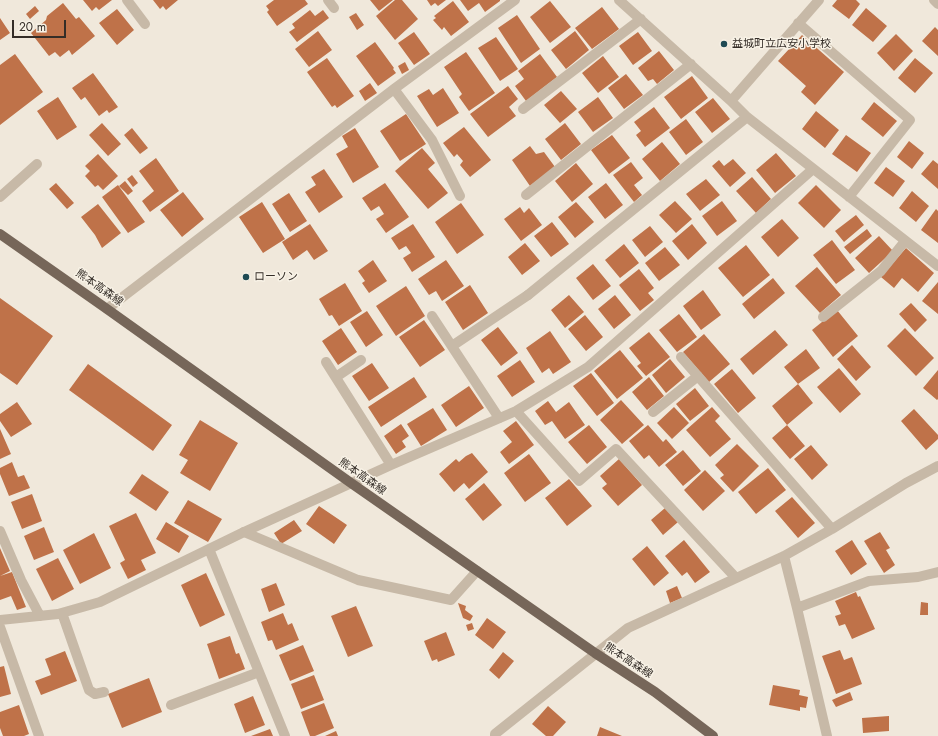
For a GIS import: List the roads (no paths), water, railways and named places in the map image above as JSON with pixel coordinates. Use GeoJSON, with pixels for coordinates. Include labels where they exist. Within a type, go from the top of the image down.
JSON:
{"type":"FeatureCollection","features":[{"type":"Feature","properties":{"kind":"main road","name":"熊本高森線"},"geometry":{"type":"LineString","coordinates":[[0,234],[476,571],[595,653],[655,692],[712,736]]}},
{"type":"Feature","properties":{"kind":"street"},"geometry":{"type":"LineString","coordinates":[[127,0],[145,24]]}},
{"type":"Feature","properties":{"kind":"street"},"geometry":{"type":"LineString","coordinates":[[107,309],[394,89],[515,0]]}},
{"type":"Feature","properties":{"kind":"street"},"geometry":{"type":"LineString","coordinates":[[619,0],[691,64],[747,118],[938,266]]}},
{"type":"Feature","properties":{"kind":"street"},"geometry":{"type":"LineString","coordinates":[[731,101],[819,0]]}},
{"type":"Feature","properties":{"kind":"street"},"geometry":{"type":"LineString","coordinates":[[934,0],[938,4]]}},
{"type":"Feature","properties":{"kind":"street"},"geometry":{"type":"LineString","coordinates":[[523,108],[641,19]]}},
{"type":"Feature","properties":{"kind":"street"},"geometry":{"type":"LineString","coordinates":[[798,23],[910,120],[849,197]]}},
{"type":"Feature","properties":{"kind":"street"},"geometry":{"type":"LineString","coordinates":[[526,195],[691,64]]}},
{"type":"Feature","properties":{"kind":"street"},"geometry":{"type":"LineString","coordinates":[[394,89],[432,140],[460,196]]}},
{"type":"Feature","properties":{"kind":"street"},"geometry":{"type":"LineString","coordinates":[[452,346],[528,295],[747,118]]}},
{"type":"Feature","properties":{"kind":"street"},"geometry":{"type":"LineString","coordinates":[[0,197],[37,164]]}},
{"type":"Feature","properties":{"kind":"street"},"geometry":{"type":"LineString","coordinates":[[0,620],[40,616],[100,602],[244,532],[391,464],[516,411],[588,367],[813,169]]}},
{"type":"Feature","properties":{"kind":"street"},"geometry":{"type":"LineString","coordinates":[[823,317],[881,270],[905,241]]}},
{"type":"Feature","properties":{"kind":"street"},"geometry":{"type":"LineString","coordinates":[[432,316],[499,418]]}},
{"type":"Feature","properties":{"kind":"street"},"geometry":{"type":"LineString","coordinates":[[681,357],[832,529]]}},
{"type":"Feature","properties":{"kind":"street"},"geometry":{"type":"LineString","coordinates":[[336,377],[361,360]]}},
{"type":"Feature","properties":{"kind":"street"},"geometry":{"type":"LineString","coordinates":[[326,362],[391,464]]}},
{"type":"Feature","properties":{"kind":"street"},"geometry":{"type":"LineString","coordinates":[[653,412],[698,376]]}},
{"type":"Feature","properties":{"kind":"street"},"geometry":{"type":"LineString","coordinates":[[516,411],[579,481],[616,449],[736,578]]}},
{"type":"Feature","properties":{"kind":"street"},"geometry":{"type":"LineString","coordinates":[[495,736],[495,734],[628,628],[784,556],[832,529],[906,482],[938,466]]}},
{"type":"Feature","properties":{"kind":"street"},"geometry":{"type":"LineString","coordinates":[[0,531],[21,580],[40,616]]}},
{"type":"Feature","properties":{"kind":"street"},"geometry":{"type":"LineString","coordinates":[[244,532],[358,580],[451,600],[476,571]]}},
{"type":"Feature","properties":{"kind":"street"},"geometry":{"type":"LineString","coordinates":[[209,549],[285,736]]}},
{"type":"Feature","properties":{"kind":"street"},"geometry":{"type":"LineString","coordinates":[[784,556],[827,736]]}},
{"type":"Feature","properties":{"kind":"street"},"geometry":{"type":"LineString","coordinates":[[797,608],[869,581],[918,576],[938,572]]}},
{"type":"Feature","properties":{"kind":"street"},"geometry":{"type":"LineString","coordinates":[[62,612],[89,690],[95,694],[104,692]]}},
{"type":"Feature","properties":{"kind":"street"},"geometry":{"type":"LineString","coordinates":[[0,627],[39,736]]}},
{"type":"Feature","properties":{"kind":"street"},"geometry":{"type":"LineString","coordinates":[[172,705],[259,672]]}},
{"type":"Feature","properties":{"kind":"place","name":"益城町立広安小学校"},"geometry":{"type":"Point","coordinates":[724,44]}},
{"type":"Feature","properties":{"kind":"place","name":"ローソン"},"geometry":{"type":"Point","coordinates":[246,277]}}]}
